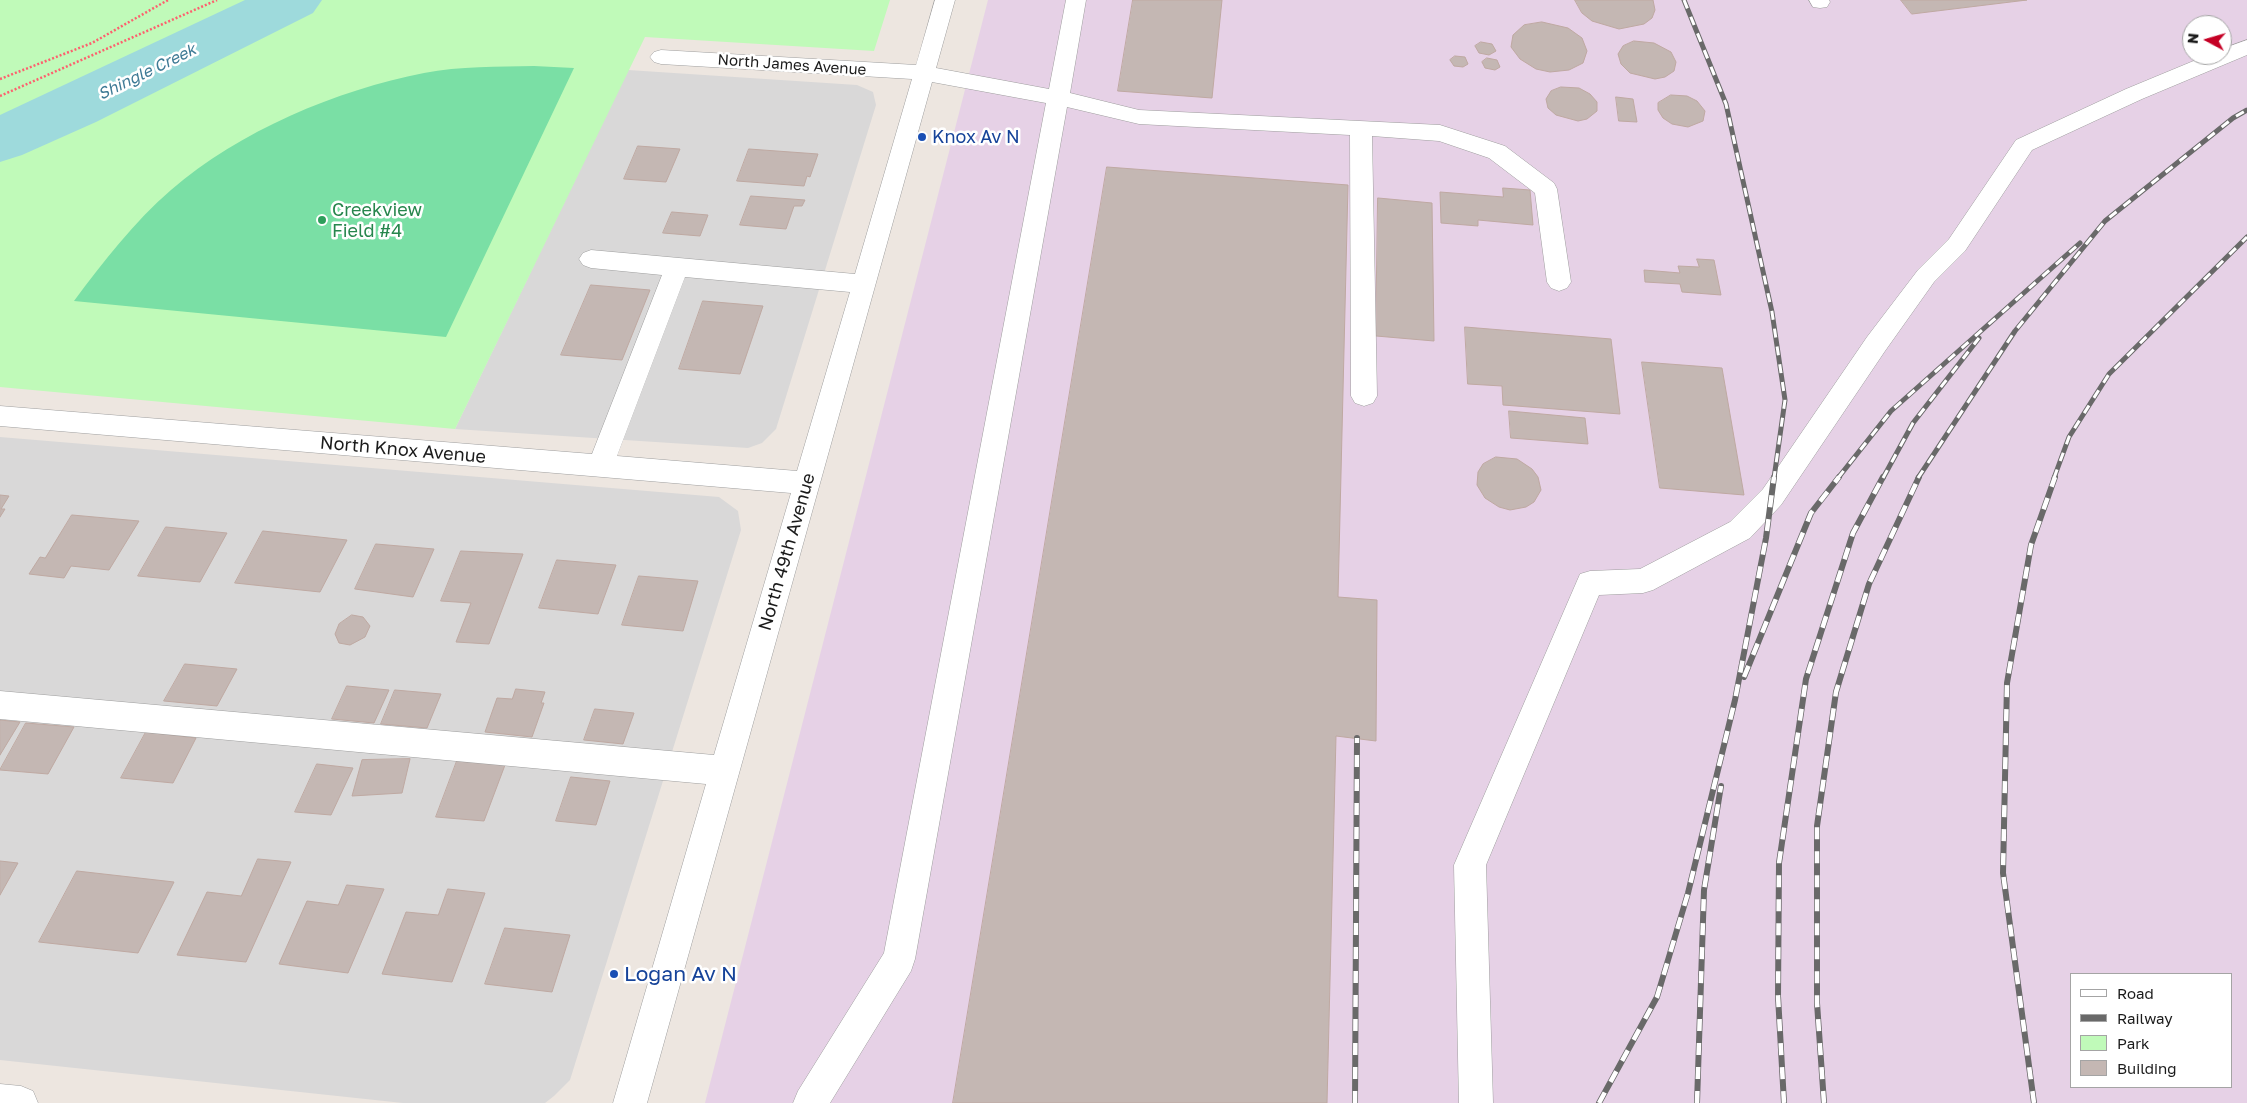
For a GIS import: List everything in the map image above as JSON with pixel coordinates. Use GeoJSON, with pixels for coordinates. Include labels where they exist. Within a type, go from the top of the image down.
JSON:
{"type":"FeatureCollection","features":[{"type":"Feature","properties":{"kind":"street","name":"North 49th Avenue"},"geometry":{"type":"LineString","coordinates":[[630,1103],[944,0]]}},
{"type":"Feature","properties":{"kind":"street"},"geometry":{"type":"LineString","coordinates":[[810,1103],[899,959],[1076,0]]}},
{"type":"Feature","properties":{"kind":"street"},"geometry":{"type":"LineString","coordinates":[[1476,1103],[1470,865],[1590,583],[1644,581],[1740,530],[1772,497],[1876,344],[1926,276],[1957,245],[2024,145],[2134,94],[2247,47]]}},
{"type":"Feature","properties":{"kind":"street","name":"North James Avenue"},"geometry":{"type":"LineString","coordinates":[[661,57],[923,73],[1058,98],[1139,117],[1440,133],[1497,152],[1546,189],[1559,282]]}},
{"type":"Feature","properties":{"kind":"street"},"geometry":{"type":"LineString","coordinates":[[1361,128],[1364,396]]}},
{"type":"Feature","properties":{"kind":"street"},"geometry":{"type":"LineString","coordinates":[[591,259],[863,284]]}},
{"type":"Feature","properties":{"kind":"street"},"geometry":{"type":"LineString","coordinates":[[600,467],[676,267]]}},
{"type":"Feature","properties":{"kind":"street","name":"North Knox Avenue"},"geometry":{"type":"LineString","coordinates":[[0,416],[806,483]]}},
{"type":"Feature","properties":{"kind":"street"},"geometry":{"type":"LineString","coordinates":[[0,705],[725,771]]}},
{"type":"Feature","properties":{"kind":"street"},"geometry":{"type":"LineString","coordinates":[[0,1101],[21,1103]]}},
{"type":"Feature","properties":{"kind":"path"},"geometry":{"type":"LineString","coordinates":[[0,79],[92,43],[168,0]]}},
{"type":"Feature","properties":{"kind":"path"},"geometry":{"type":"LineString","coordinates":[[0,96],[217,0]]}},
{"type":"Feature","properties":{"kind":"shaded area"},"geometry":{"type":"Polygon","coordinates":[[[988,0],[2247,0],[2247,1103],[705,1103],[988,0]]]}},
{"type":"Feature","properties":{"kind":"shaded area"},"geometry":{"type":"Polygon","coordinates":[[[628,70],[857,85],[873,92],[876,105],[776,429],[762,443],[748,448],[455,429],[628,70]]]}},
{"type":"Feature","properties":{"kind":"shaded area"},"geometry":{"type":"Polygon","coordinates":[[[0,437],[719,497],[738,511],[741,530],[570,1080],[554,1096],[545,1103],[403,1103],[0,1060],[0,437]]]}},
{"type":"Feature","properties":{"kind":"green space"},"geometry":{"type":"Polygon","coordinates":[[[0,0],[890,0],[874,51],[645,37],[455,429],[0,387],[0,0]]]}},
{"type":"Feature","properties":{"kind":"green space","name":"Creekview Field #4"},"geometry":{"type":"Polygon","coordinates":[[[534,66],[574,68],[446,337],[74,301],[120,243],[157,202],[198,169],[227,149],[258,132],[324,102],[391,80],[451,69],[534,66]]]}},
{"type":"Feature","properties":{"kind":"building"},"geometry":{"type":"Polygon","coordinates":[[[1133,0],[1222,0],[1212,98],[1118,91],[1133,0]]]}},
{"type":"Feature","properties":{"kind":"building"},"geometry":{"type":"Polygon","coordinates":[[[1575,0],[1653,0],[1655,10],[1652,18],[1644,24],[1619,29],[1592,21],[1582,13],[1575,0]]]}},
{"type":"Feature","properties":{"kind":"building"},"geometry":{"type":"Polygon","coordinates":[[[1901,0],[2027,0],[1912,14],[1901,0]]]}},
{"type":"Feature","properties":{"kind":"building"},"geometry":{"type":"Polygon","coordinates":[[[1542,22],[1568,28],[1582,38],[1587,51],[1583,63],[1569,70],[1550,72],[1536,69],[1520,59],[1511,47],[1513,35],[1524,25],[1542,22]]]}},
{"type":"Feature","properties":{"kind":"building"},"geometry":{"type":"Polygon","coordinates":[[[1634,41],[1654,43],[1671,52],[1676,62],[1674,71],[1665,77],[1655,79],[1630,73],[1621,64],[1618,54],[1623,46],[1634,41]]]}},
{"type":"Feature","properties":{"kind":"building"},"geometry":{"type":"Polygon","coordinates":[[[1481,42],[1492,44],[1496,51],[1489,55],[1479,53],[1475,46],[1481,42]]]}},
{"type":"Feature","properties":{"kind":"building"},"geometry":{"type":"Polygon","coordinates":[[[1455,56],[1465,57],[1468,64],[1463,67],[1454,66],[1450,60],[1455,56]]]}},
{"type":"Feature","properties":{"kind":"building"},"geometry":{"type":"Polygon","coordinates":[[[1487,58],[1497,60],[1500,67],[1495,70],[1485,68],[1482,62],[1487,58]]]}},
{"type":"Feature","properties":{"kind":"building"},"geometry":{"type":"Polygon","coordinates":[[[1561,87],[1579,88],[1590,94],[1597,102],[1597,111],[1587,119],[1578,121],[1556,115],[1548,108],[1546,99],[1551,91],[1561,87]]]}},
{"type":"Feature","properties":{"kind":"building"},"geometry":{"type":"Polygon","coordinates":[[[1671,95],[1687,96],[1697,101],[1705,111],[1703,121],[1688,127],[1672,124],[1663,118],[1658,110],[1658,103],[1671,95]]]}},
{"type":"Feature","properties":{"kind":"building"},"geometry":{"type":"Polygon","coordinates":[[[1616,97],[1633,99],[1637,122],[1619,121],[1616,97]]]}},
{"type":"Feature","properties":{"kind":"building"},"geometry":{"type":"Polygon","coordinates":[[[638,146],[680,149],[666,182],[624,179],[638,146]]]}},
{"type":"Feature","properties":{"kind":"building"},"geometry":{"type":"Polygon","coordinates":[[[749,149],[818,154],[810,177],[807,176],[804,186],[737,181],[749,149]]]}},
{"type":"Feature","properties":{"kind":"building"},"geometry":{"type":"Polygon","coordinates":[[[1107,167],[1348,185],[1338,597],[1377,600],[1376,741],[1336,736],[1327,1103],[953,1103],[1107,167]]]}},
{"type":"Feature","properties":{"kind":"building"},"geometry":{"type":"Polygon","coordinates":[[[1503,188],[1530,190],[1533,225],[1478,220],[1478,226],[1441,223],[1440,192],[1503,197],[1503,188]]]}},
{"type":"Feature","properties":{"kind":"building"},"geometry":{"type":"Polygon","coordinates":[[[751,196],[805,200],[802,206],[794,206],[786,229],[740,225],[751,196]]]}},
{"type":"Feature","properties":{"kind":"building"},"geometry":{"type":"Polygon","coordinates":[[[1378,198],[1432,203],[1434,341],[1376,336],[1378,198]]]}},
{"type":"Feature","properties":{"kind":"building"},"geometry":{"type":"Polygon","coordinates":[[[672,212],[708,215],[700,236],[663,233],[672,212]]]}},
{"type":"Feature","properties":{"kind":"building"},"geometry":{"type":"Polygon","coordinates":[[[1697,259],[1714,260],[1721,295],[1682,292],[1680,284],[1645,282],[1644,270],[1680,273],[1678,266],[1699,267],[1697,259]]]}},
{"type":"Feature","properties":{"kind":"building"},"geometry":{"type":"Polygon","coordinates":[[[591,285],[650,290],[622,360],[561,355],[591,285]]]}},
{"type":"Feature","properties":{"kind":"building"},"geometry":{"type":"Polygon","coordinates":[[[703,301],[763,306],[740,374],[679,369],[703,301]]]}},
{"type":"Feature","properties":{"kind":"building"},"geometry":{"type":"Polygon","coordinates":[[[1465,327],[1611,339],[1620,414],[1503,405],[1502,386],[1468,384],[1465,327]]]}},
{"type":"Feature","properties":{"kind":"building"},"geometry":{"type":"Polygon","coordinates":[[[1642,362],[1722,368],[1744,495],[1660,488],[1642,362]]]}},
{"type":"Feature","properties":{"kind":"building"},"geometry":{"type":"Polygon","coordinates":[[[1509,411],[1585,418],[1588,444],[1511,438],[1509,411]]]}},
{"type":"Feature","properties":{"kind":"building"},"geometry":{"type":"Polygon","coordinates":[[[1496,457],[1517,459],[1532,469],[1538,477],[1541,490],[1534,502],[1526,507],[1510,510],[1499,507],[1485,498],[1477,485],[1478,472],[1483,464],[1496,457]]]}},
{"type":"Feature","properties":{"kind":"building"},"geometry":{"type":"Polygon","coordinates":[[[0,495],[9,496],[1,509],[5,509],[0,517],[0,495]]]}},
{"type":"Feature","properties":{"kind":"building"},"geometry":{"type":"Polygon","coordinates":[[[72,515],[139,521],[109,570],[71,566],[64,578],[29,574],[40,557],[45,558],[72,515]]]}},
{"type":"Feature","properties":{"kind":"building"},"geometry":{"type":"Polygon","coordinates":[[[166,527],[227,533],[200,582],[138,576],[166,527]]]}},
{"type":"Feature","properties":{"kind":"building"},"geometry":{"type":"Polygon","coordinates":[[[263,531],[347,540],[320,592],[235,583],[263,531]]]}},
{"type":"Feature","properties":{"kind":"building"},"geometry":{"type":"Polygon","coordinates":[[[376,544],[434,549],[413,597],[355,589],[376,544]]]}},
{"type":"Feature","properties":{"kind":"building"},"geometry":{"type":"Polygon","coordinates":[[[461,551],[523,554],[489,644],[456,642],[471,603],[441,601],[461,551]]]}},
{"type":"Feature","properties":{"kind":"building"},"geometry":{"type":"Polygon","coordinates":[[[557,560],[616,565],[598,614],[539,608],[557,560]]]}},
{"type":"Feature","properties":{"kind":"building"},"geometry":{"type":"Polygon","coordinates":[[[639,576],[698,581],[683,631],[622,625],[639,576]]]}},
{"type":"Feature","properties":{"kind":"building"},"geometry":{"type":"Polygon","coordinates":[[[352,615],[363,617],[370,626],[365,637],[350,645],[339,643],[335,634],[339,624],[352,615]]]}},
{"type":"Feature","properties":{"kind":"building"},"geometry":{"type":"Polygon","coordinates":[[[185,664],[237,669],[217,706],[164,701],[185,664]]]}},
{"type":"Feature","properties":{"kind":"building"},"geometry":{"type":"Polygon","coordinates":[[[347,686],[389,690],[374,723],[332,719],[347,686]]]}},
{"type":"Feature","properties":{"kind":"building"},"geometry":{"type":"Polygon","coordinates":[[[516,689],[545,692],[541,703],[544,703],[532,737],[485,732],[497,698],[512,699],[516,689]]]}},
{"type":"Feature","properties":{"kind":"building"},"geometry":{"type":"Polygon","coordinates":[[[395,690],[441,694],[427,728],[381,724],[395,690]]]}},
{"type":"Feature","properties":{"kind":"building"},"geometry":{"type":"Polygon","coordinates":[[[595,709],[634,713],[623,744],[584,740],[595,709]]]}},
{"type":"Feature","properties":{"kind":"building"},"geometry":{"type":"Polygon","coordinates":[[[0,720],[20,722],[0,755],[0,720]]]}},
{"type":"Feature","properties":{"kind":"building"},"geometry":{"type":"Polygon","coordinates":[[[26,723],[74,727],[48,774],[0,770],[26,723]]]}},
{"type":"Feature","properties":{"kind":"building"},"geometry":{"type":"Polygon","coordinates":[[[146,732],[196,738],[173,783],[121,778],[146,732]]]}},
{"type":"Feature","properties":{"kind":"building"},"geometry":{"type":"Polygon","coordinates":[[[410,759],[402,793],[352,796],[362,760],[410,759]]]}},
{"type":"Feature","properties":{"kind":"building"},"geometry":{"type":"Polygon","coordinates":[[[457,761],[505,765],[484,821],[436,817],[457,761]]]}},
{"type":"Feature","properties":{"kind":"building"},"geometry":{"type":"Polygon","coordinates":[[[317,764],[353,768],[331,815],[295,812],[317,764]]]}},
{"type":"Feature","properties":{"kind":"building"},"geometry":{"type":"Polygon","coordinates":[[[571,777],[610,781],[596,825],[556,821],[571,777]]]}},
{"type":"Feature","properties":{"kind":"building"},"geometry":{"type":"Polygon","coordinates":[[[258,859],[291,862],[246,962],[177,955],[207,892],[241,896],[258,859]]]}},
{"type":"Feature","properties":{"kind":"building"},"geometry":{"type":"Polygon","coordinates":[[[0,861],[18,863],[0,895],[0,861]]]}},
{"type":"Feature","properties":{"kind":"building"},"geometry":{"type":"Polygon","coordinates":[[[77,871],[174,882],[138,953],[39,942],[77,871]]]}},
{"type":"Feature","properties":{"kind":"building"},"geometry":{"type":"Polygon","coordinates":[[[347,885],[384,889],[348,973],[279,964],[307,901],[338,905],[347,885]]]}},
{"type":"Feature","properties":{"kind":"building"},"geometry":{"type":"Polygon","coordinates":[[[448,889],[485,893],[452,982],[382,974],[406,912],[438,915],[448,889]]]}},
{"type":"Feature","properties":{"kind":"building"},"geometry":{"type":"Polygon","coordinates":[[[505,928],[570,935],[552,992],[485,984],[505,928]]]}},
{"type":"Feature","properties":{"kind":"waterway","name":"Shingle Creek"},"geometry":{"type":"LineString","coordinates":[[0,140],[111,89],[293,0]]}},
{"type":"Feature","properties":{"kind":"railway"},"geometry":{"type":"LineString","coordinates":[[1684,0],[1726,104],[1772,312],[1785,400],[1774,478]]}},
{"type":"Feature","properties":{"kind":"railway"},"geometry":{"type":"LineString","coordinates":[[1918,478],[2015,331],[2105,221],[2233,118],[2247,110]]}},
{"type":"Feature","properties":{"kind":"railway"},"geometry":{"type":"LineString","coordinates":[[2054,478],[2069,437],[2109,374],[2247,237]]}},
{"type":"Feature","properties":{"kind":"railway"},"geometry":{"type":"LineString","coordinates":[[1838,478],[1891,411],[2080,243]]}},
{"type":"Feature","properties":{"kind":"railway"},"geometry":{"type":"LineString","coordinates":[[1883,478],[1913,423],[1979,338]]}},
{"type":"Feature","properties":{"kind":"railway"},"geometry":{"type":"LineString","coordinates":[[1599,1103],[1657,997],[1688,893],[1735,700],[1766,538],[1774,477]]}},
{"type":"Feature","properties":{"kind":"railway"},"geometry":{"type":"LineString","coordinates":[[1744,677],[1811,513],[1839,477]]}},
{"type":"Feature","properties":{"kind":"railway"},"geometry":{"type":"LineString","coordinates":[[1784,1103],[1778,996],[1779,863],[1806,679],[1853,533],[1883,477]]}},
{"type":"Feature","properties":{"kind":"railway"},"geometry":{"type":"LineString","coordinates":[[1824,1103],[1817,1003],[1817,826],[1836,692],[1869,584],[1919,477]]}},
{"type":"Feature","properties":{"kind":"railway"},"geometry":{"type":"LineString","coordinates":[[2034,1103],[2003,873],[2007,683],[2031,545],[2055,477]]}},
{"type":"Feature","properties":{"kind":"railway"},"geometry":{"type":"LineString","coordinates":[[1355,1103],[1357,738]]}},
{"type":"Feature","properties":{"kind":"railway"},"geometry":{"type":"LineString","coordinates":[[1697,1103],[1704,890],[1721,786]]}},
{"type":"Feature","properties":{"kind":"place","name":"Knox Av N"},"geometry":{"type":"Point","coordinates":[922,137]}},
{"type":"Feature","properties":{"kind":"place","name":"Creekview Field #4"},"geometry":{"type":"Point","coordinates":[322,220]}},
{"type":"Feature","properties":{"kind":"place","name":"Logan Av N"},"geometry":{"type":"Point","coordinates":[614,974]}}]}
